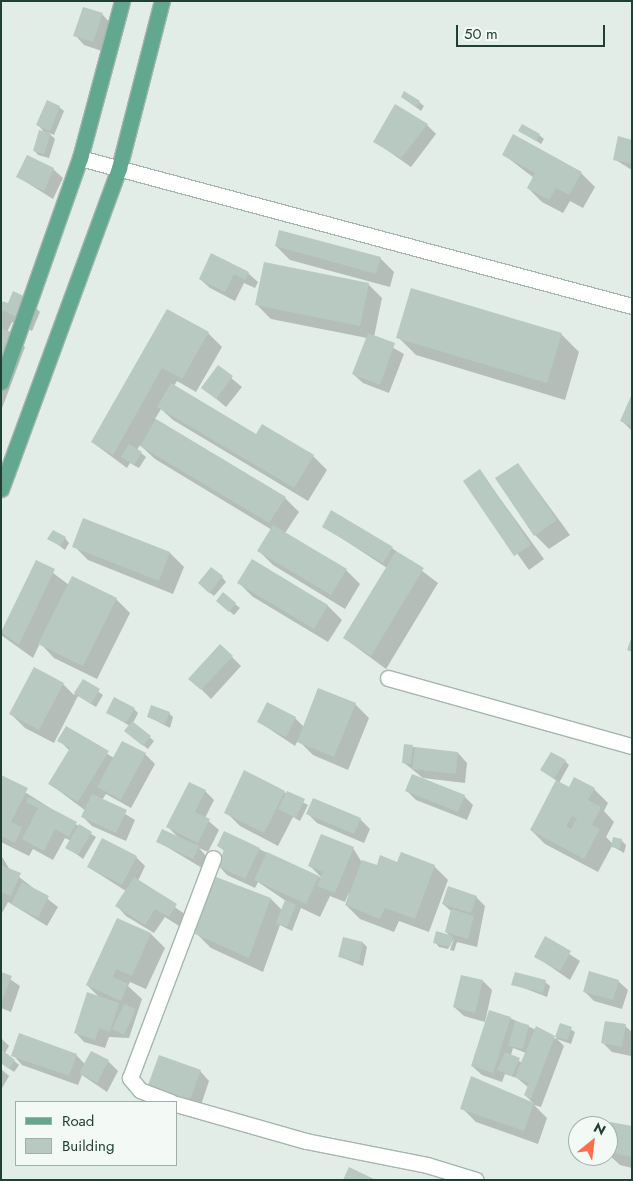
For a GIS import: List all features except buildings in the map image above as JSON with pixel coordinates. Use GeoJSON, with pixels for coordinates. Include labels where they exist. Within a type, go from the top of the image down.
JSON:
{"type":"FeatureCollection","features":[{"type":"Feature","properties":{"kind":"main road"},"geometry":{"type":"LineString","coordinates":[[1,382],[80,158],[122,1]]}},
{"type":"Feature","properties":{"kind":"main road"},"geometry":{"type":"LineString","coordinates":[[1,490],[119,168],[162,1]]}},
{"type":"Feature","properties":{"kind":"street"},"geometry":{"type":"LineString","coordinates":[[80,158],[632,306]]}},
{"type":"Feature","properties":{"kind":"street"},"geometry":{"type":"LineString","coordinates":[[388,678],[632,746]]}},
{"type":"Feature","properties":{"kind":"street"},"geometry":{"type":"LineString","coordinates":[[168,1101],[140,1090],[130,1078],[213,858]]}},
{"type":"Feature","properties":{"kind":"street"},"geometry":{"type":"LineString","coordinates":[[178,1105],[306,1141],[427,1165],[476,1180]]}}]}
